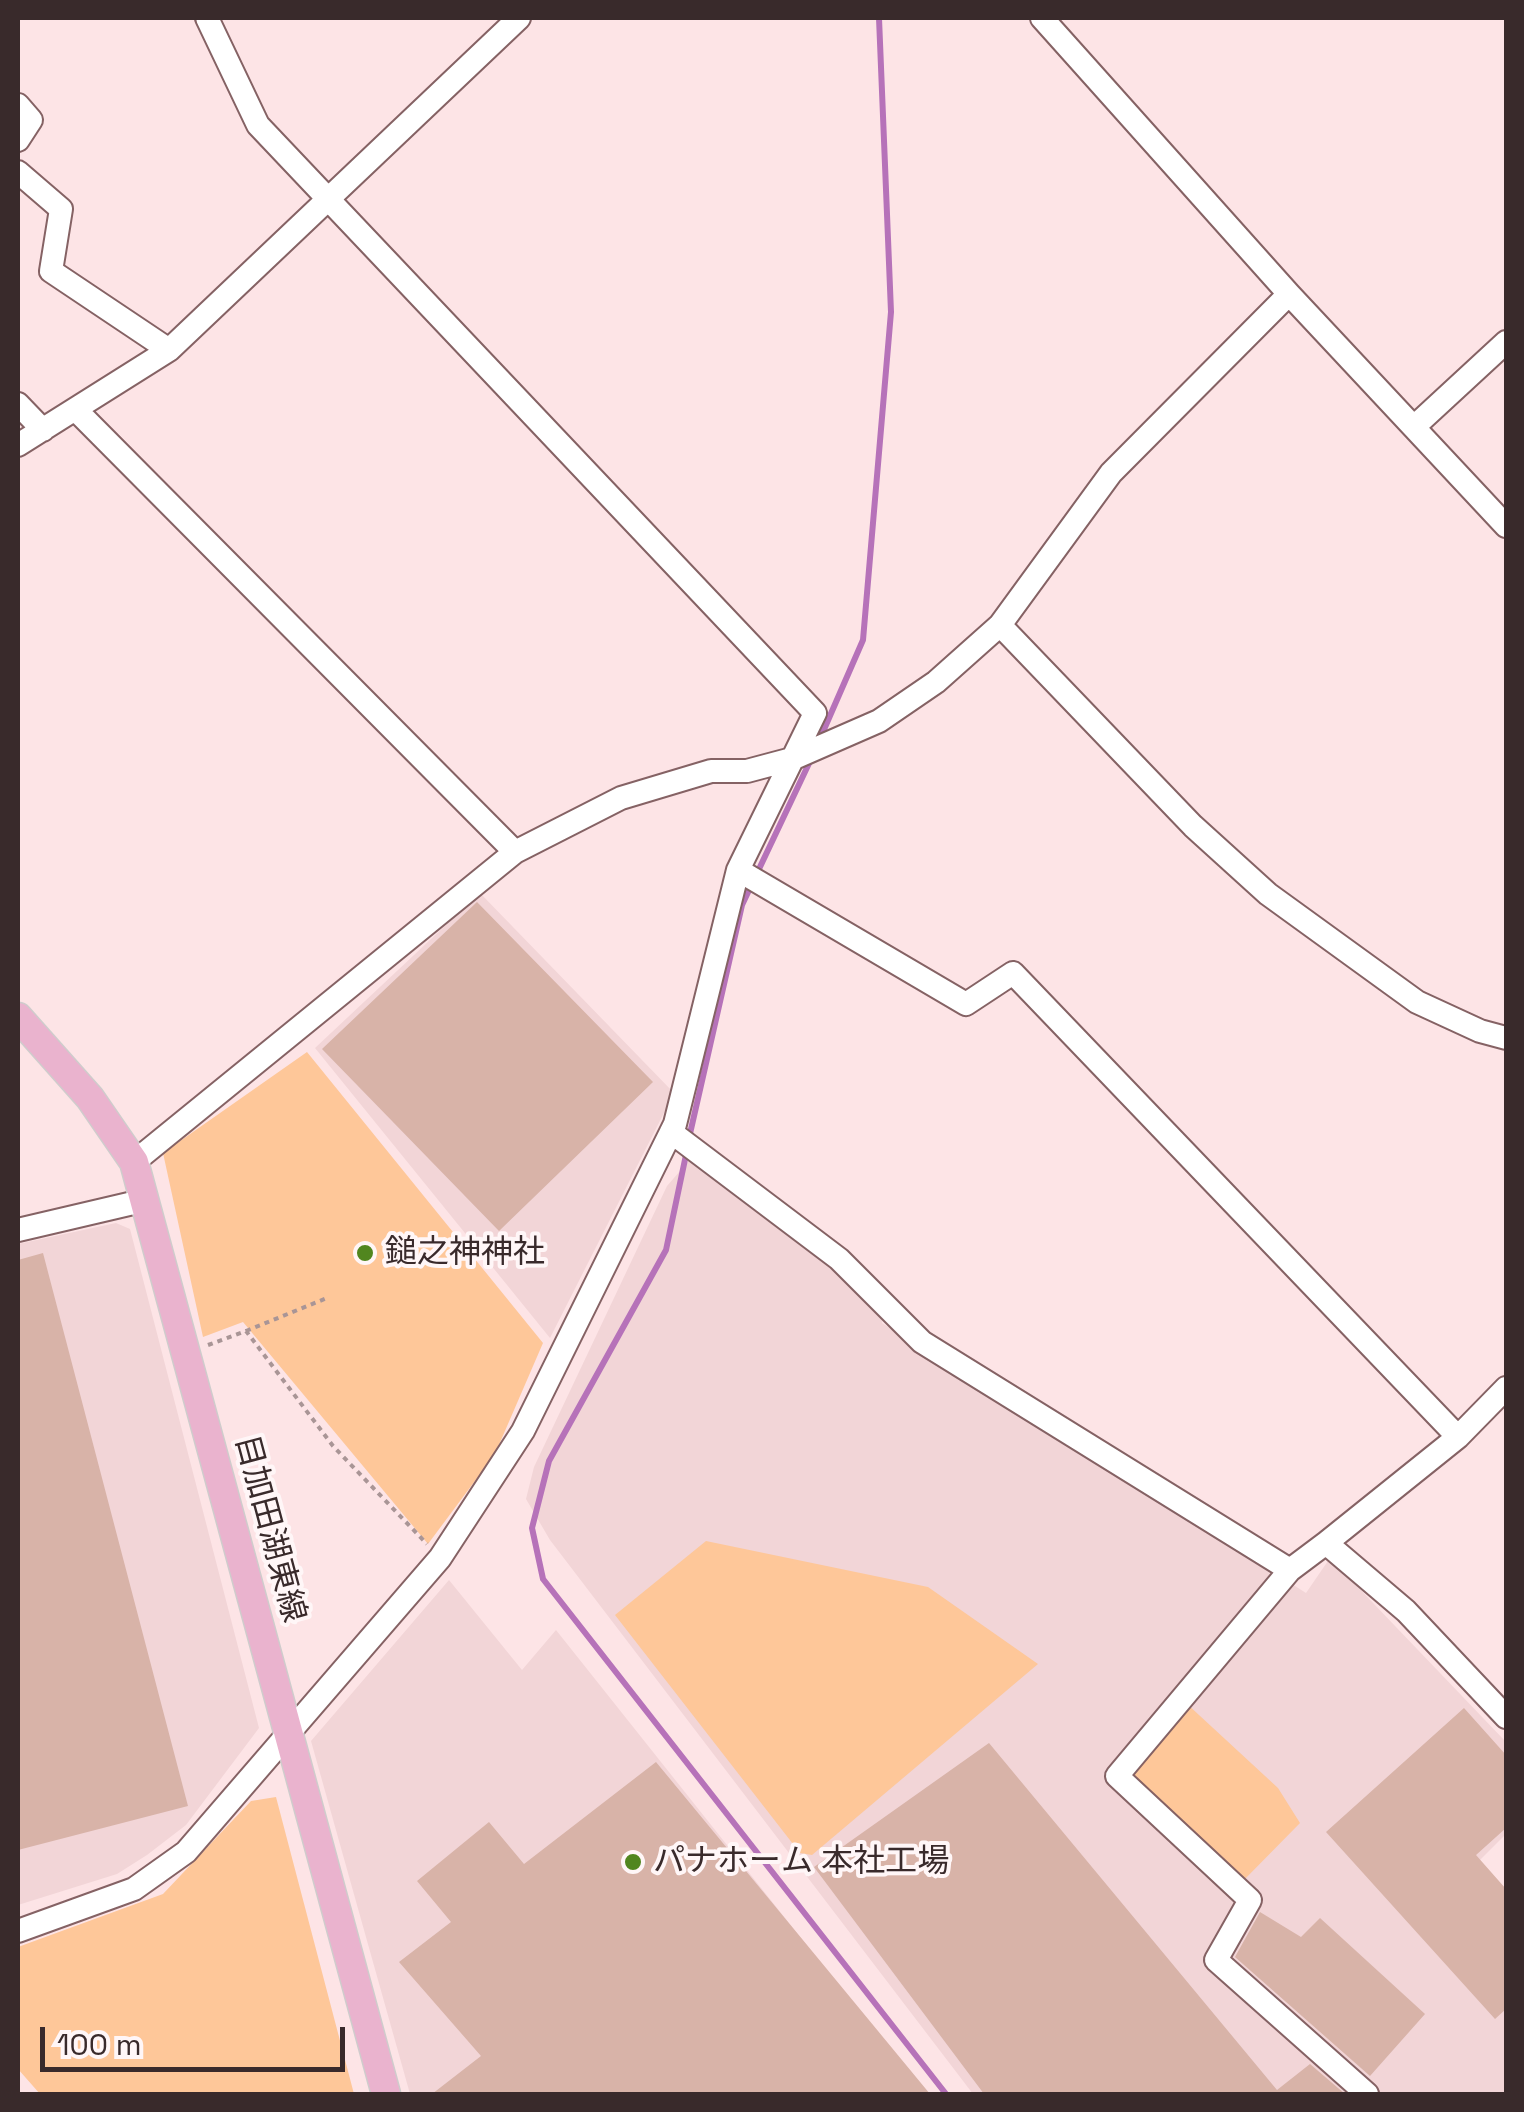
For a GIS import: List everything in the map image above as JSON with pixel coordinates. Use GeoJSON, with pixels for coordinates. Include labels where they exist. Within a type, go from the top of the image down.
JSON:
{"type":"FeatureCollection","features":[{"type":"Feature","properties":{"kind":"main road","name":"目加田湖東線"},"geometry":{"type":"LineString","coordinates":[[18,1016],[90,1098],[134,1162],[386,2094]]}},
{"type":"Feature","properties":{"kind":"street"},"geometry":{"type":"LineString","coordinates":[[18,1931],[134,1890],[186,1852],[440,1558],[523,1430],[671,1132],[748,876],[792,759],[815,713],[332,198],[258,125],[206,18]]}},
{"type":"Feature","properties":{"kind":"street"},"geometry":{"type":"LineString","coordinates":[[18,445],[168,350],[519,18]]}},
{"type":"Feature","properties":{"kind":"street"},"geometry":{"type":"LineString","coordinates":[[1058,23],[1289,294],[1506,526]]}},
{"type":"Feature","properties":{"kind":"street"},"geometry":{"type":"LineString","coordinates":[[18,105],[32,120],[18,140]]}},
{"type":"Feature","properties":{"kind":"street"},"geometry":{"type":"LineString","coordinates":[[18,172],[60,209],[51,272],[168,350]]}},
{"type":"Feature","properties":{"kind":"street"},"geometry":{"type":"LineString","coordinates":[[134,1162],[514,852],[621,798],[711,771],[746,771],[792,759],[879,720],[936,682],[1000,625],[1111,472],[1289,294]]}},
{"type":"Feature","properties":{"kind":"street"},"geometry":{"type":"LineString","coordinates":[[1414,426],[1506,342]]}},
{"type":"Feature","properties":{"kind":"street"},"geometry":{"type":"LineString","coordinates":[[18,404],[42,430]]}},
{"type":"Feature","properties":{"kind":"street"},"geometry":{"type":"LineString","coordinates":[[76,410],[514,852]]}},
{"type":"Feature","properties":{"kind":"street"},"geometry":{"type":"LineString","coordinates":[[1000,625],[1193,826],[1268,894],[1416,1002],[1480,1031],[1506,1038]]}},
{"type":"Feature","properties":{"kind":"street"},"geometry":{"type":"LineString","coordinates":[[748,876],[966,1004],[1014,973],[1458,1437]]}},
{"type":"Feature","properties":{"kind":"street"},"geometry":{"type":"LineString","coordinates":[[671,1132],[839,1259],[922,1342],[1290,1570]]}},
{"type":"Feature","properties":{"kind":"street"},"geometry":{"type":"LineString","coordinates":[[18,1230],[146,1200]]}},
{"type":"Feature","properties":{"kind":"street"},"geometry":{"type":"LineString","coordinates":[[1366,2094],[1216,1960],[1250,1900],[1117,1776],[1290,1570],[1458,1437],[1506,1388]]}},
{"type":"Feature","properties":{"kind":"street"},"geometry":{"type":"LineString","coordinates":[[1326,1542],[1406,1611],[1506,1717]]}},
{"type":"Feature","properties":{"kind":"path"},"geometry":{"type":"LineString","coordinates":[[186,1353],[327,1298]]}},
{"type":"Feature","properties":{"kind":"path"},"geometry":{"type":"LineString","coordinates":[[246,1331],[333,1446],[440,1558]]}},
{"type":"Feature","properties":{"kind":"shaded area"},"geometry":{"type":"Polygon","coordinates":[[[480,893],[674,1093],[550,1338],[315,1048],[480,893]]]}},
{"type":"Feature","properties":{"kind":"shaded area"},"geometry":{"type":"Polygon","coordinates":[[[307,1052],[543,1343],[495,1454],[428,1544],[243,1322],[203,1337],[163,1153],[307,1052]]]}},
{"type":"Feature","properties":{"kind":"shaded area"},"geometry":{"type":"Polygon","coordinates":[[[693,1156],[880,1308],[882,1323],[1306,1593],[1330,1558],[1506,1742],[1506,1834],[1479,1861],[1506,1891],[1506,2094],[973,2094],[550,1540],[526,1499],[534,1467],[667,1186],[693,1156]]]}},
{"type":"Feature","properties":{"kind":"shaded area"},"geometry":{"type":"Polygon","coordinates":[[[116,1223],[130,1229],[259,1728],[186,1825],[147,1855],[117,1874],[18,1905],[18,1244],[116,1223]]]}},
{"type":"Feature","properties":{"kind":"shaded area"},"geometry":{"type":"Polygon","coordinates":[[[706,1541],[928,1587],[1038,1664],[812,1855],[800,1853],[615,1615],[706,1541]]]}},
{"type":"Feature","properties":{"kind":"shaded area"},"geometry":{"type":"Polygon","coordinates":[[[449,1580],[522,1670],[556,1630],[925,2094],[410,2094],[311,1741],[449,1580]]]}},
{"type":"Feature","properties":{"kind":"shaded area"},"geometry":{"type":"Polygon","coordinates":[[[1186,1703],[1278,1788],[1300,1823],[1240,1884],[1121,1775],[1186,1703]]]}},
{"type":"Feature","properties":{"kind":"shaded area"},"geometry":{"type":"Polygon","coordinates":[[[276,1797],[354,2094],[40,2094],[18,2069],[18,1947],[163,1894],[251,1801],[276,1797]]]}},
{"type":"Feature","properties":{"kind":"building"},"geometry":{"type":"Polygon","coordinates":[[[477,902],[653,1082],[499,1231],[322,1049],[477,902]]]}},
{"type":"Feature","properties":{"kind":"building"},"geometry":{"type":"Polygon","coordinates":[[[43,1253],[188,1806],[18,1850],[18,1260],[43,1253]]]}},
{"type":"Feature","properties":{"kind":"building"},"geometry":{"type":"Polygon","coordinates":[[[1464,1708],[1506,1755],[1506,1828],[1476,1855],[1506,1889],[1506,2009],[1495,2019],[1326,1832],[1464,1708]]]}},
{"type":"Feature","properties":{"kind":"building"},"geometry":{"type":"Polygon","coordinates":[[[989,1743],[1277,2090],[1310,2064],[1345,2094],[984,2094],[814,1867],[989,1743]]]}},
{"type":"Feature","properties":{"kind":"building","name":"パナホーム 本社工場"},"geometry":{"type":"Polygon","coordinates":[[[656,1762],[930,2094],[432,2094],[481,2056],[399,1962],[451,1922],[417,1881],[489,1822],[524,1864],[656,1762]]]}},
{"type":"Feature","properties":{"kind":"building"},"geometry":{"type":"Polygon","coordinates":[[[1260,1912],[1301,1937],[1320,1918],[1425,2014],[1370,2076],[1235,1957],[1260,1912]]]}},
{"type":"Feature","properties":{"kind":"waterway"},"geometry":{"type":"LineString","coordinates":[[819,741],[863,640],[891,312],[879,18]]}},
{"type":"Feature","properties":{"kind":"waterway"},"geometry":{"type":"LineString","coordinates":[[689,1138],[742,905],[812,757]]}},
{"type":"Feature","properties":{"kind":"waterway"},"geometry":{"type":"LineString","coordinates":[[687,1150],[666,1250],[549,1461],[532,1528],[543,1579],[946,2094]]}},
{"type":"Feature","properties":{"kind":"place","name":"鎚之神神社"},"geometry":{"type":"Point","coordinates":[365,1253]}},
{"type":"Feature","properties":{"kind":"place","name":"パナホーム 本社工場"},"geometry":{"type":"Point","coordinates":[633,1862]}}]}
